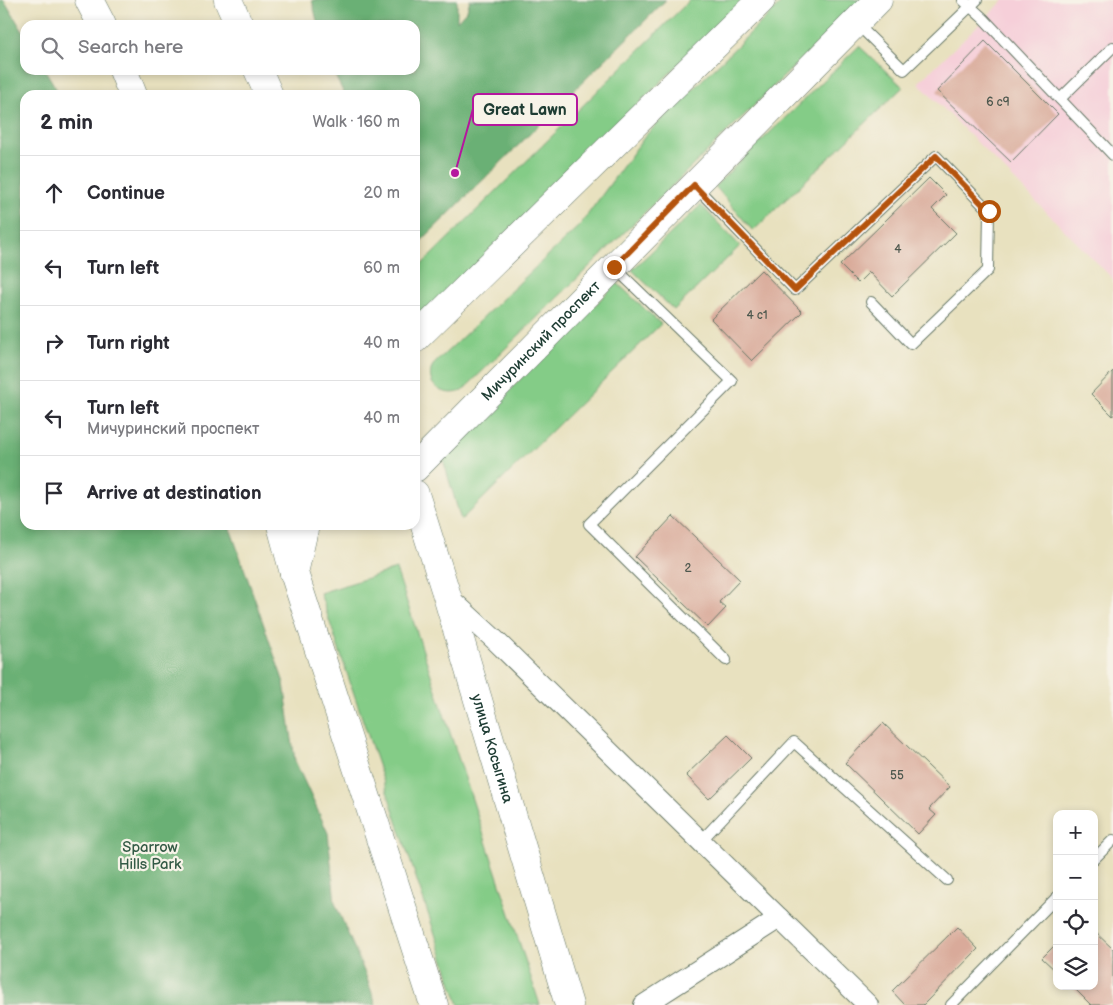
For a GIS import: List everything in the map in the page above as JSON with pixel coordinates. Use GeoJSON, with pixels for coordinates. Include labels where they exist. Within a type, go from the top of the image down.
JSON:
{"type":"FeatureCollection","features":[{"type":"Feature","properties":{"kind":"main road"},"geometry":{"type":"LineString","coordinates":[[89,0],[99,20]]}},
{"type":"Feature","properties":{"kind":"main road"},"geometry":{"type":"LineString","coordinates":[[228,0],[237,20]]}},
{"type":"Feature","properties":{"kind":"main road"},"geometry":{"type":"LineString","coordinates":[[420,334],[761,0]]}},
{"type":"Feature","properties":{"kind":"main road","name":"Мичуринский проспект"},"geometry":{"type":"LineString","coordinates":[[420,463],[878,0]]}},
{"type":"Feature","properties":{"kind":"main road"},"geometry":{"type":"LineString","coordinates":[[125,75],[131,90]]}},
{"type":"Feature","properties":{"kind":"main road"},"geometry":{"type":"LineString","coordinates":[[260,75],[267,90]]}},
{"type":"Feature","properties":{"kind":"main road","name":"улица Косыгина"},"geometry":{"type":"LineString","coordinates":[[420,510],[569,1005]]}},
{"type":"Feature","properties":{"kind":"main road"},"geometry":{"type":"LineString","coordinates":[[282,530],[294,573],[434,1005]]}},
{"type":"Feature","properties":{"kind":"main road"},"geometry":{"type":"LineString","coordinates":[[294,573],[304,530]]}},
{"type":"Feature","properties":{"kind":"street"},"geometry":{"type":"LineString","coordinates":[[447,596],[494,639],[868,1005]]}},
{"type":"Feature","properties":{"kind":"street"},"geometry":{"type":"LineString","coordinates":[[644,1005],[779,918]]}},
{"type":"Feature","properties":{"kind":"lane"},"geometry":{"type":"LineString","coordinates":[[855,22],[904,70],[970,2],[991,27],[1113,155]]}},
{"type":"Feature","properties":{"kind":"lane"},"geometry":{"type":"LineString","coordinates":[[1060,99],[1113,46]]}},
{"type":"Feature","properties":{"kind":"lane"},"geometry":{"type":"LineString","coordinates":[[694,185],[795,290],[936,156],[989,211],[988,270],[911,344],[871,302]]}},
{"type":"Feature","properties":{"kind":"lane"},"geometry":{"type":"LineString","coordinates":[[614,267],[732,381],[590,524],[726,660]]}},
{"type":"Feature","properties":{"kind":"lane"},"geometry":{"type":"LineString","coordinates":[[700,842],[794,742],[947,880]]}},
{"type":"Feature","properties":{"kind":"lane"},"geometry":{"type":"LineString","coordinates":[[1098,855],[1113,840]]}},
{"type":"Feature","properties":{"kind":"lane"},"geometry":{"type":"LineString","coordinates":[[951,1005],[1055,900]]}},
{"type":"Feature","properties":{"kind":"shaded area"},"geometry":{"type":"Polygon","coordinates":[[[1004,0],[1113,0],[1113,279],[918,83],[1004,0]]]}},
{"type":"Feature","properties":{"kind":"green space","name":"Sparrow Hills Park"},"geometry":{"type":"Polygon","coordinates":[[[0,0],[4,0],[20,27],[20,75],[48,75],[57,90],[20,90],[20,530],[231,530],[284,683],[295,761],[328,833],[335,903],[366,976],[376,1005],[0,1005],[0,0]]]}},
{"type":"Feature","properties":{"kind":"green space"},"geometry":{"type":"Polygon","coordinates":[[[312,0],[457,0],[457,21],[467,10],[470,0],[666,0],[420,242],[420,90],[342,90],[335,75],[420,75],[420,20],[317,20],[312,0]]]}},
{"type":"Feature","properties":{"kind":"green space"},"geometry":{"type":"Polygon","coordinates":[[[690,0],[744,0],[420,319],[420,266],[690,0]]]}},
{"type":"Feature","properties":{"kind":"green space"},"geometry":{"type":"Polygon","coordinates":[[[784,0],[862,0],[462,391],[448,393],[437,388],[431,378],[433,365],[580,225],[646,135],[784,0]]]}},
{"type":"Feature","properties":{"kind":"green space"},"geometry":{"type":"Polygon","coordinates":[[[859,46],[903,87],[753,231],[715,186],[859,46]]]}},
{"type":"Feature","properties":{"kind":"green space"},"geometry":{"type":"Polygon","coordinates":[[[701,205],[740,246],[674,310],[632,270],[701,205]]]}},
{"type":"Feature","properties":{"kind":"green space"},"geometry":{"type":"Polygon","coordinates":[[[617,283],[661,324],[461,520],[442,456],[617,283]]]}},
{"type":"Feature","properties":{"kind":"green space"},"geometry":{"type":"Polygon","coordinates":[[[396,569],[540,1005],[459,1005],[320,593],[396,569]]]}},
{"type":"Feature","properties":{"kind":"building"},"geometry":{"type":"Polygon","coordinates":[[[985,41],[1058,114],[1011,162],[937,91],[985,41]]]}},
{"type":"Feature","properties":{"kind":"building"},"geometry":{"type":"Polygon","coordinates":[[[929,178],[946,195],[932,209],[956,233],[892,296],[869,272],[858,283],[840,265],[929,178]]]}},
{"type":"Feature","properties":{"kind":"building"},"geometry":{"type":"Polygon","coordinates":[[[761,270],[802,312],[752,361],[711,319],[761,270]]]}},
{"type":"Feature","properties":{"kind":"building"},"geometry":{"type":"Polygon","coordinates":[[[1113,371],[1113,416],[1091,394],[1113,371]]]}},
{"type":"Feature","properties":{"kind":"building"},"geometry":{"type":"Polygon","coordinates":[[[673,516],[740,580],[719,602],[726,608],[708,627],[635,557],[673,516]]]}},
{"type":"Feature","properties":{"kind":"building"},"geometry":{"type":"Polygon","coordinates":[[[883,723],[950,787],[929,809],[936,815],[918,834],[845,763],[883,723]]]}},
{"type":"Feature","properties":{"kind":"building"},"geometry":{"type":"Polygon","coordinates":[[[728,735],[751,758],[709,799],[686,775],[728,735]]]}},
{"type":"Feature","properties":{"kind":"building"},"geometry":{"type":"Polygon","coordinates":[[[957,927],[978,949],[923,1005],[905,1005],[892,991],[957,927]]]}},
{"type":"Feature","properties":{"kind":"building"},"geometry":{"type":"Polygon","coordinates":[[[1098,935],[1113,949],[1113,1005],[1091,1005],[1076,990],[1098,990],[1098,935]]]}},
{"type":"Feature","properties":{"kind":"building"},"geometry":{"type":"Polygon","coordinates":[[[1053,947],[1053,968],[1042,958],[1053,947]]]}},
{"type":"Feature","properties":{"kind":"place","name":"Great Lawn"},"geometry":{"type":"Point","coordinates":[455,173]}},
{"type":"Feature","properties":{"kind":"route"},"geometry":{"type":"LineString","coordinates":[[614,267],[694,185],[795,290],[936,156],[989,211]]}}]}
